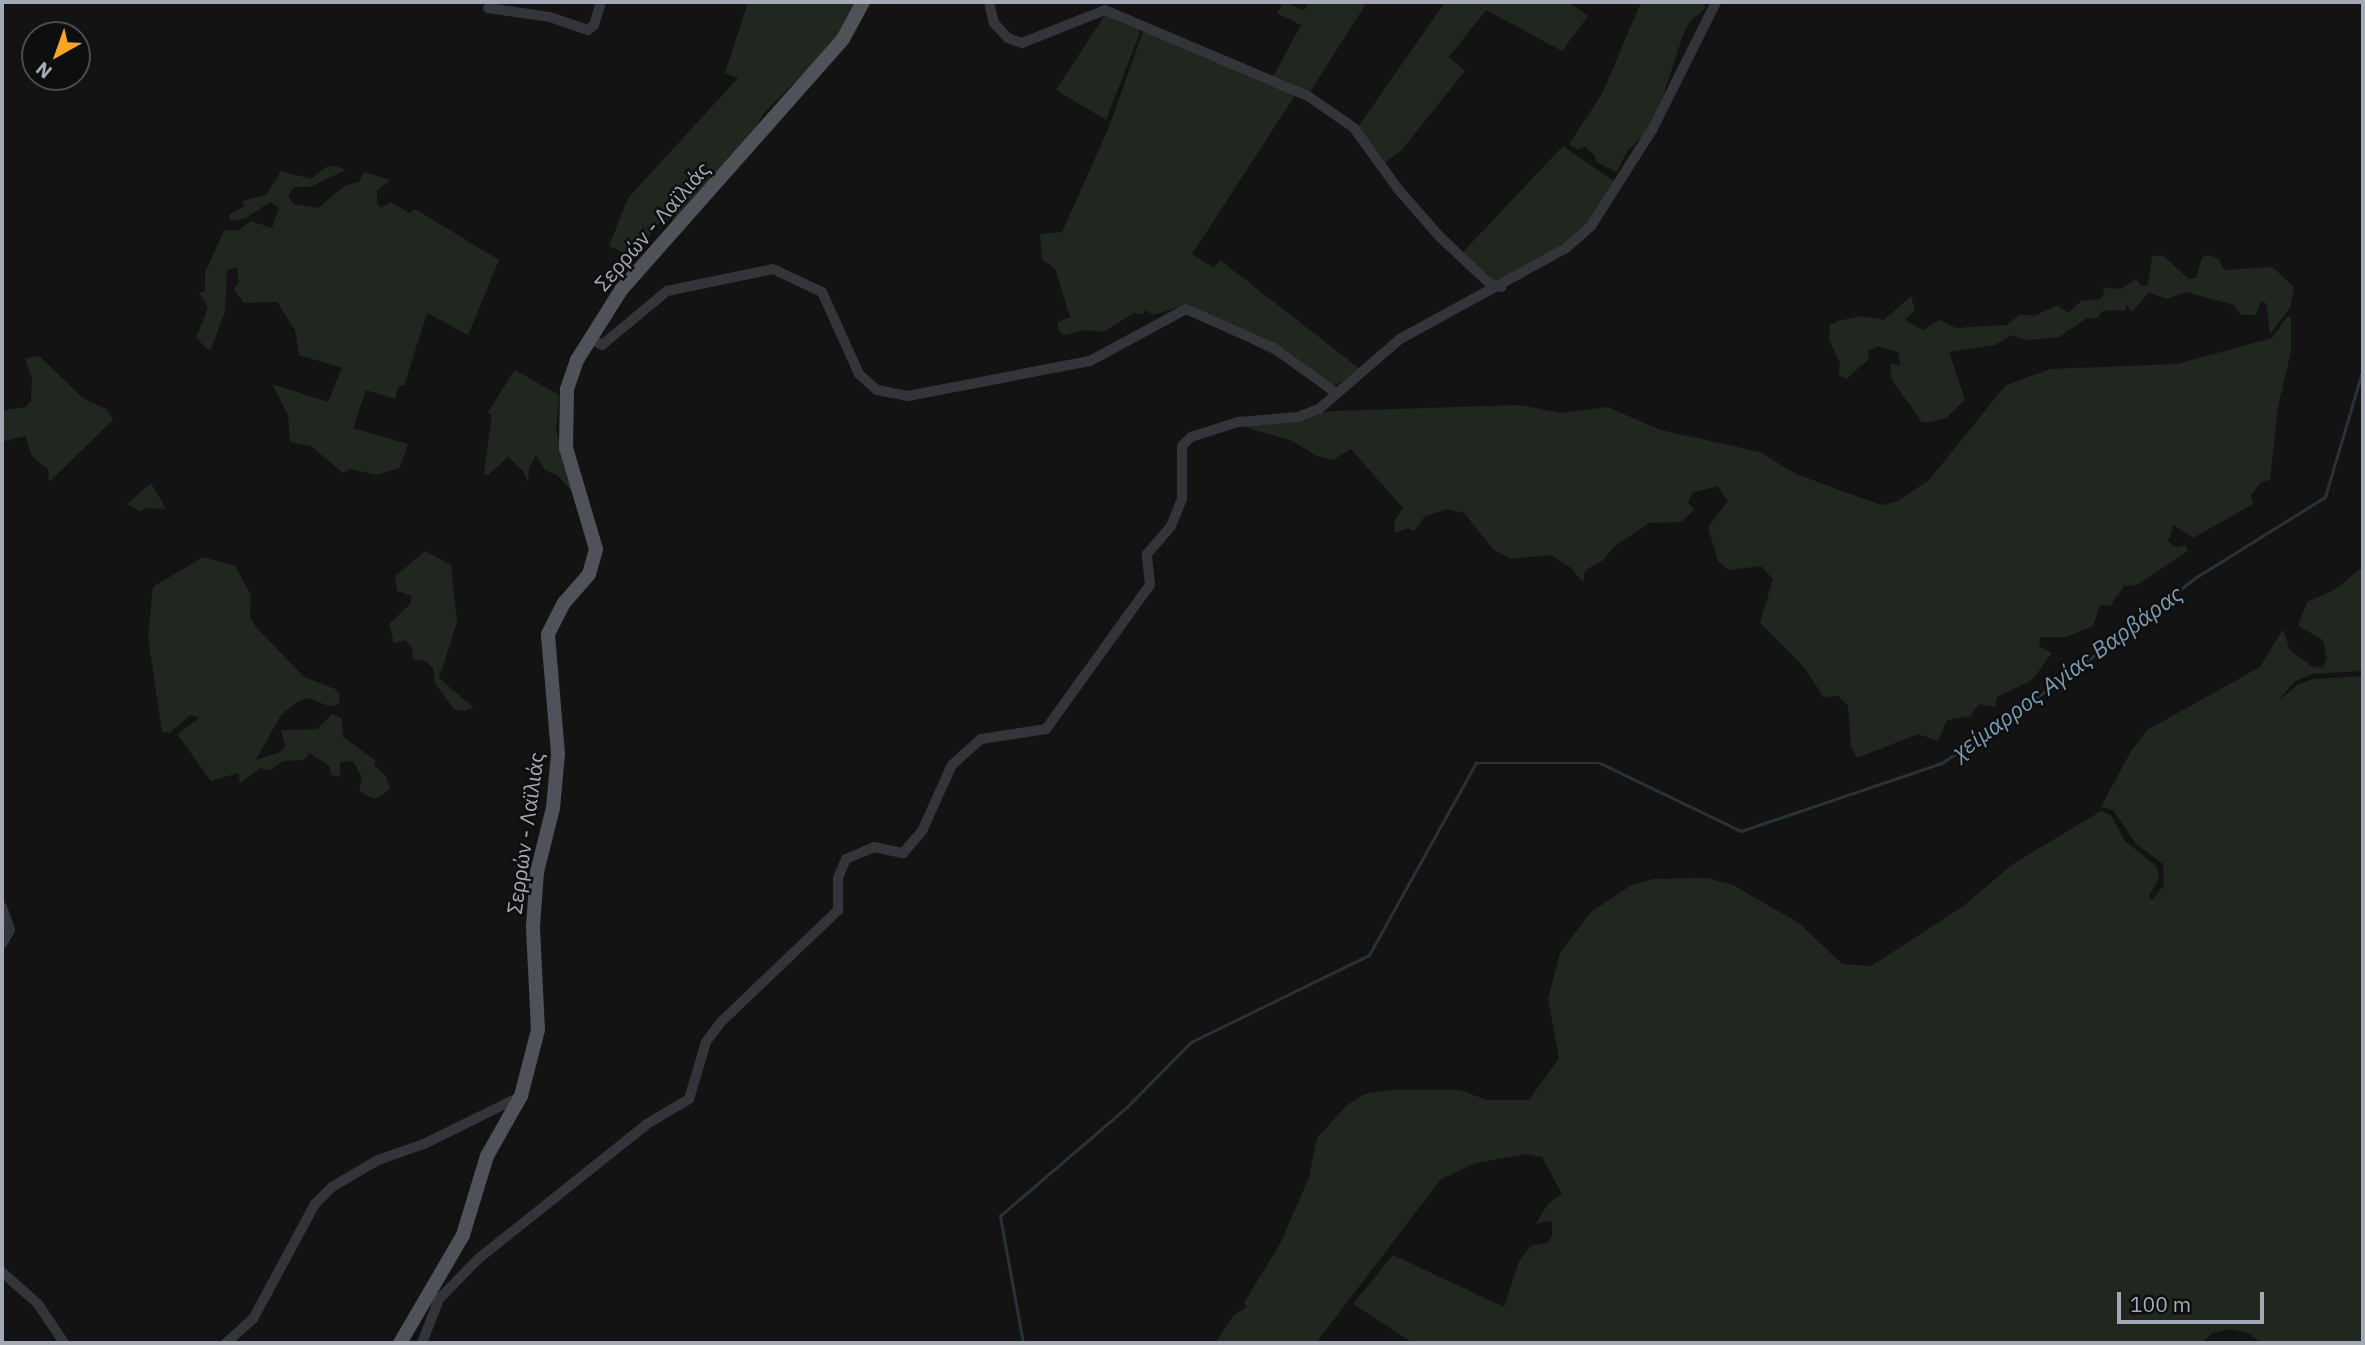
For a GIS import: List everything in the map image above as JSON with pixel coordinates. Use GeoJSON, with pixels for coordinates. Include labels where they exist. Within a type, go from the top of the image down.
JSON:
{"type":"FeatureCollection","features":[{"type":"Feature","properties":{"kind":"main road","name":"Σερρών - Λαϊλιάς"},"geometry":{"type":"LineString","coordinates":[[400,1343],[463,1235],[487,1156],[521,1096],[540,1012],[533,926],[537,872],[553,808],[558,754],[548,634],[564,603],[589,574],[596,549],[565,433],[567,389],[589,338],[646,258],[843,39],[863,2]]}},
{"type":"Feature","properties":{"kind":"street"},"geometry":{"type":"LineString","coordinates":[[488,8],[550,17],[588,30],[594,25],[601,2]]}},
{"type":"Feature","properties":{"kind":"street"},"geometry":{"type":"LineString","coordinates":[[989,2],[994,23],[1008,38],[1022,43],[1043,38],[1097,6],[1308,96],[1354,128],[1398,189],[1440,237],[1489,284],[1501,287]]}},
{"type":"Feature","properties":{"kind":"street"},"geometry":{"type":"LineString","coordinates":[[422,1343],[439,1299],[478,1259],[647,1124],[689,1099],[706,1042],[722,1021],[838,910],[838,877],[846,859],[874,847],[904,853],[922,831],[952,765],[981,739],[1046,729],[1150,585],[1147,554],[1171,526],[1182,499],[1182,446],[1191,436],[1238,422],[1298,417],[1319,409],[1400,339],[1501,287],[1566,248],[1591,226],[1652,130],[1716,2]]}},
{"type":"Feature","properties":{"kind":"street"},"geometry":{"type":"LineString","coordinates":[[589,338],[602,345],[667,291],[773,269],[822,292],[859,374],[877,390],[908,396],[1090,361],[1186,309],[1274,348],[1336,393]]}},
{"type":"Feature","properties":{"kind":"street"},"geometry":{"type":"LineString","coordinates":[[2,907],[10,930],[2,944]]}},
{"type":"Feature","properties":{"kind":"street"},"geometry":{"type":"LineString","coordinates":[[226,1343],[253,1319],[315,1204],[332,1187],[378,1160],[424,1144],[521,1096]]}},
{"type":"Feature","properties":{"kind":"street"},"geometry":{"type":"LineString","coordinates":[[2,1272],[38,1304],[64,1343]]}},
{"type":"Feature","properties":{"kind":"shaded area"},"geometry":{"type":"Polygon","coordinates":[[[748,2],[858,2],[840,36],[763,114],[751,137],[679,219],[662,220],[632,257],[609,246],[628,198],[738,78],[725,73],[748,2]]]}},
{"type":"Feature","properties":{"kind":"shaded area"},"geometry":{"type":"Polygon","coordinates":[[[1284,2],[1304,10],[1309,2],[1367,2],[1310,92],[1273,77],[1301,25],[1277,13],[1284,2]]]}},
{"type":"Feature","properties":{"kind":"shaded area"},"geometry":{"type":"Polygon","coordinates":[[[1445,2],[1568,2],[1588,16],[1562,51],[1486,10],[1449,57],[1465,71],[1400,152],[1381,165],[1358,127],[1445,2]]]}},
{"type":"Feature","properties":{"kind":"shaded area"},"geometry":{"type":"Polygon","coordinates":[[[1641,2],[1704,2],[1705,9],[1691,20],[1683,35],[1660,105],[1647,132],[1627,151],[1617,172],[1596,162],[1595,155],[1585,147],[1578,150],[1569,144],[1603,92],[1641,2]]]}},
{"type":"Feature","properties":{"kind":"shaded area"},"geometry":{"type":"Polygon","coordinates":[[[1106,13],[1138,28],[1139,35],[1106,120],[1056,90],[1106,13]]]}},
{"type":"Feature","properties":{"kind":"shaded area"},"geometry":{"type":"Polygon","coordinates":[[[1144,29],[1296,94],[1192,254],[1214,268],[1220,260],[1360,369],[1342,382],[1334,386],[1180,307],[1153,315],[1146,310],[1142,315],[1134,313],[1103,332],[1086,330],[1063,335],[1058,330],[1058,322],[1070,317],[1055,269],[1042,259],[1040,234],[1062,232],[1109,127],[1144,29]]]}},
{"type":"Feature","properties":{"kind":"shaded area"},"geometry":{"type":"Polygon","coordinates":[[[1563,146],[1615,182],[1587,225],[1566,245],[1495,281],[1462,253],[1563,146]]]}},
{"type":"Feature","properties":{"kind":"shaded area"},"geometry":{"type":"Polygon","coordinates":[[[336,166],[345,170],[310,187],[294,187],[288,197],[294,204],[318,208],[346,185],[359,182],[364,172],[390,180],[377,191],[377,204],[382,207],[391,202],[409,213],[415,209],[499,260],[468,335],[427,313],[404,386],[399,385],[395,399],[366,390],[353,428],[408,444],[400,468],[376,475],[350,469],[343,473],[311,446],[290,442],[288,415],[272,384],[328,402],[342,368],[299,355],[295,330],[277,302],[244,303],[233,289],[239,282],[237,268],[227,270],[225,312],[210,351],[196,338],[208,308],[199,292],[205,292],[205,273],[224,230],[239,230],[251,221],[272,228],[279,207],[270,202],[244,219],[231,221],[229,215],[244,206],[243,201],[266,195],[281,171],[311,179],[326,167],[336,166]]]}},
{"type":"Feature","properties":{"kind":"shaded area"},"geometry":{"type":"Polygon","coordinates":[[[2162,255],[2189,279],[2196,278],[2202,257],[2209,255],[2219,259],[2224,270],[2272,267],[2294,287],[2290,308],[2270,334],[2266,303],[2261,302],[2256,315],[2241,315],[2234,305],[2186,292],[2167,299],[2149,292],[2132,312],[2126,303],[2126,310],[2102,311],[2098,318],[2087,318],[2059,337],[2025,340],[2011,335],[1995,345],[1949,352],[1965,400],[1946,418],[1931,422],[1922,422],[1892,380],[1890,364],[1900,365],[1898,352],[1878,346],[1868,351],[1869,359],[1846,379],[1839,375],[1840,364],[1829,339],[1830,325],[1838,321],[1860,316],[1884,320],[1911,296],[1915,310],[1905,320],[1923,330],[1939,320],[1956,328],[2007,325],[2020,314],[2035,316],[2057,305],[2068,313],[2081,301],[2100,299],[2105,294],[2102,287],[2122,289],[2136,278],[2141,286],[2148,285],[2152,256],[2162,255]]]}},
{"type":"Feature","properties":{"kind":"shaded area"},"geometry":{"type":"Polygon","coordinates":[[[2287,317],[2291,317],[2291,352],[2278,407],[2270,480],[2261,482],[2251,495],[2253,504],[2193,538],[2174,525],[2168,541],[2176,547],[2186,545],[2188,551],[2137,585],[2124,586],[2110,606],[2100,605],[2093,626],[2066,637],[2041,637],[2039,646],[2052,653],[2032,680],[1997,697],[1995,707],[1979,704],[1970,716],[1947,720],[1938,741],[1918,734],[1857,758],[1851,746],[1848,706],[1838,696],[1824,697],[1803,666],[1760,623],[1773,579],[1761,566],[1729,570],[1718,561],[1708,527],[1728,501],[1717,486],[1692,493],[1688,503],[1695,509],[1681,522],[1649,523],[1615,546],[1602,561],[1585,570],[1583,582],[1570,567],[1551,555],[1511,559],[1493,549],[1464,513],[1447,509],[1425,516],[1414,531],[1408,528],[1395,533],[1394,521],[1403,508],[1351,449],[1333,460],[1316,456],[1293,441],[1241,426],[1332,411],[1520,405],[1560,413],[1607,407],[1661,430],[1760,452],[1796,474],[1881,505],[1896,502],[1929,480],[2005,386],[2050,369],[2177,364],[2272,338],[2287,317]]]}},
{"type":"Feature","properties":{"kind":"shaded area"},"geometry":{"type":"Polygon","coordinates":[[[39,356],[84,399],[107,409],[113,420],[49,482],[48,469],[32,456],[25,436],[2,442],[2,410],[26,407],[31,401],[32,379],[25,358],[39,356]]]}},
{"type":"Feature","properties":{"kind":"shaded area"},"geometry":{"type":"Polygon","coordinates":[[[515,370],[559,395],[556,430],[575,495],[557,475],[545,470],[536,455],[529,468],[528,483],[523,471],[508,457],[488,475],[484,473],[492,415],[488,412],[515,370]]]}},
{"type":"Feature","properties":{"kind":"shaded area"},"geometry":{"type":"Polygon","coordinates":[[[151,483],[166,509],[146,508],[141,512],[127,504],[151,483]]]}},
{"type":"Feature","properties":{"kind":"shaded area"},"geometry":{"type":"Polygon","coordinates":[[[425,551],[451,565],[457,622],[439,678],[473,707],[465,711],[455,710],[435,684],[433,668],[425,661],[413,659],[412,648],[405,640],[394,643],[389,624],[410,604],[412,596],[397,591],[395,576],[425,551]]]}},
{"type":"Feature","properties":{"kind":"shaded area"},"geometry":{"type":"Polygon","coordinates":[[[203,557],[235,566],[251,595],[250,617],[255,626],[304,677],[335,689],[340,695],[339,704],[329,706],[308,698],[297,702],[281,715],[256,760],[280,752],[285,746],[281,730],[317,729],[332,714],[342,718],[343,737],[375,760],[374,765],[386,776],[390,788],[383,795],[374,799],[359,791],[362,777],[353,761],[340,762],[340,777],[331,775],[330,767],[310,753],[303,760],[283,761],[270,770],[260,768],[240,783],[238,773],[211,781],[177,734],[199,718],[190,715],[170,733],[162,732],[148,637],[153,587],[203,557]]]}},
{"type":"Feature","properties":{"kind":"shaded area"},"geometry":{"type":"Polygon","coordinates":[[[2363,567],[2363,671],[2312,674],[2295,681],[2276,703],[2297,685],[2313,679],[2363,676],[2363,1343],[2262,1343],[2248,1333],[2230,1329],[2212,1333],[2202,1343],[1413,1343],[1353,1304],[1393,1255],[1504,1307],[1519,1261],[1531,1246],[1547,1243],[1552,1236],[1552,1221],[1536,1224],[1548,1204],[1562,1194],[1542,1157],[1527,1154],[1476,1163],[1441,1179],[1316,1343],[1215,1343],[1234,1315],[1247,1307],[1244,1303],[1281,1242],[1309,1177],[1317,1138],[1347,1105],[1364,1094],[1390,1090],[1460,1090],[1487,1100],[1529,1100],[1559,1058],[1548,999],[1560,953],[1590,913],[1630,886],[1653,879],[1707,878],[1733,885],[1799,923],[1842,964],[1871,966],[1962,907],[2013,864],[2101,811],[2111,815],[2125,841],[2157,867],[2159,878],[2149,896],[2152,900],[2164,885],[2163,864],[2136,844],[2113,810],[2101,807],[2131,751],[2147,730],[2260,667],[2283,629],[2290,650],[2311,666],[2322,668],[2327,659],[2323,640],[2298,626],[2307,602],[2334,590],[2363,567]]]}},
{"type":"Feature","properties":{"kind":"waterway","name":"χείμαρρος Αγίας Βαρβάρας"},"geometry":{"type":"LineString","coordinates":[[1023,1343],[1000,1216],[1127,1107],[1191,1042],[1369,955],[1476,763],[1600,763],[1741,831],[1942,763],[2070,674],[2195,578],[2325,497],[2363,369]]}}]}
